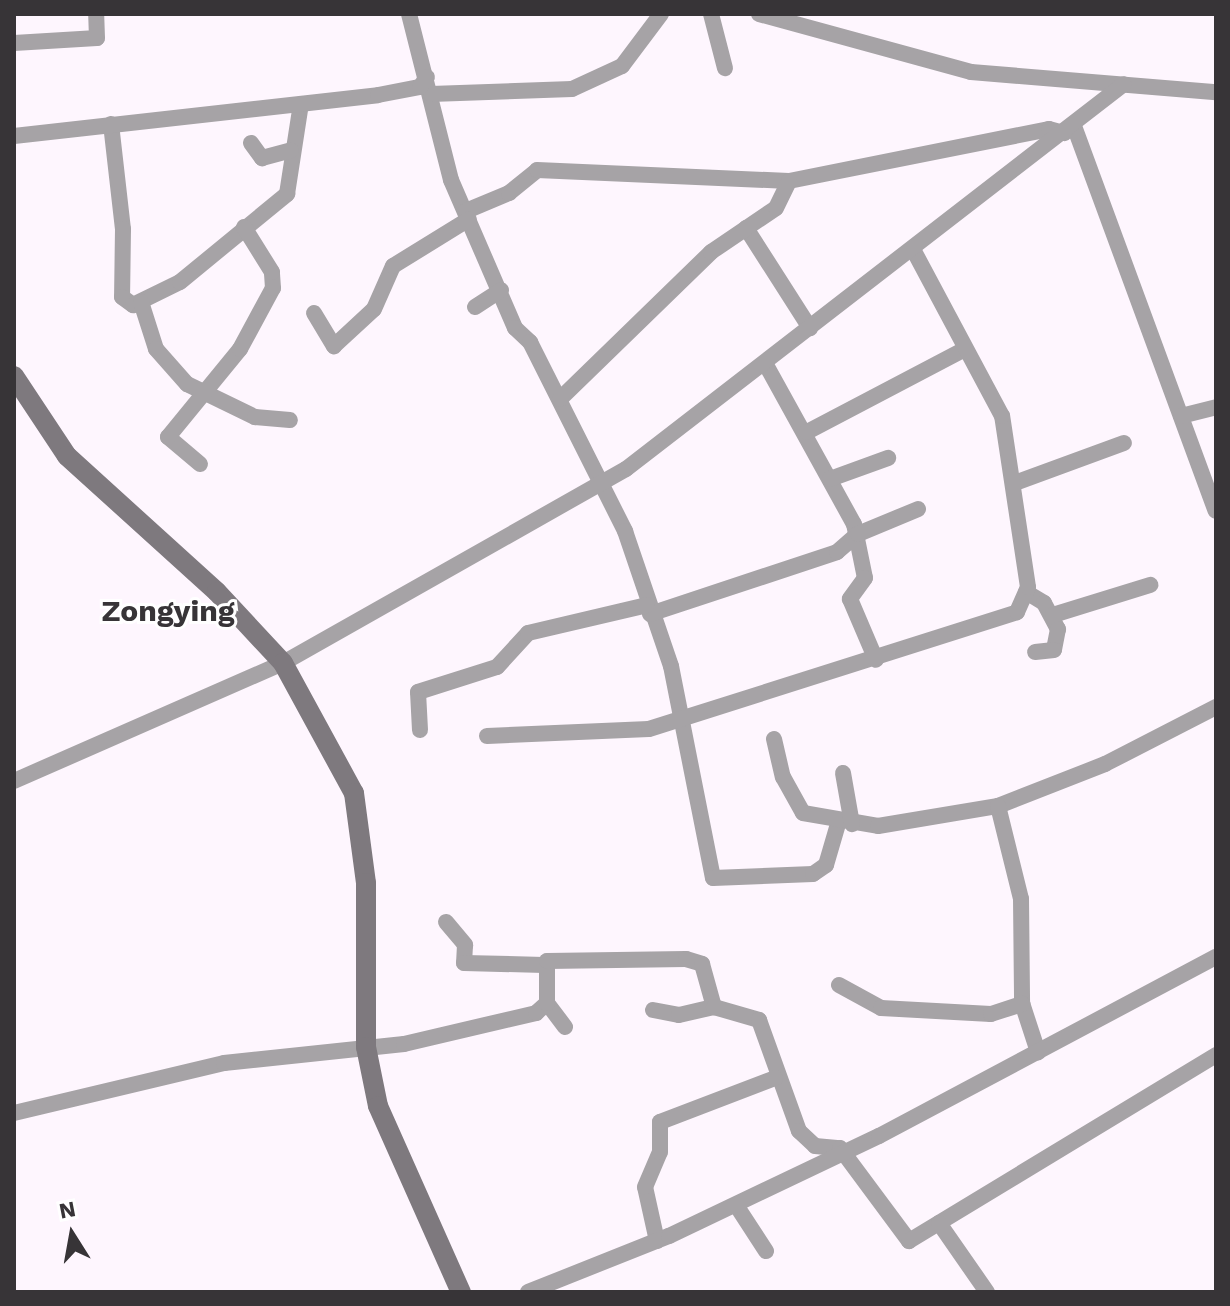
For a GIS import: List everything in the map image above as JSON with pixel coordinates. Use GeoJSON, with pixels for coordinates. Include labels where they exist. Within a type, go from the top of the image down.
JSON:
{"type":"FeatureCollection","features":[{"type":"Feature","properties":{"kind":"street"},"geometry":{"type":"LineString","coordinates":[[14,43],[97,38],[96,14]]}},
{"type":"Feature","properties":{"kind":"street"},"geometry":{"type":"LineString","coordinates":[[409,14],[467,215],[515,328],[530,342],[601,483],[648,609],[684,720],[713,878],[813,874],[826,865],[845,824],[843,773]]}},
{"type":"Feature","properties":{"kind":"street"},"geometry":{"type":"LineString","coordinates":[[431,94],[560,92],[608,76],[640,49],[661,14]]}},
{"type":"Feature","properties":{"kind":"street"},"geometry":{"type":"LineString","coordinates":[[711,14],[725,68]]}},
{"type":"Feature","properties":{"kind":"street"},"geometry":{"type":"LineString","coordinates":[[759,14],[971,72],[1216,92]]}},
{"type":"Feature","properties":{"kind":"street"},"geometry":{"type":"LineString","coordinates":[[14,136],[301,104],[420,87],[427,77]]}},
{"type":"Feature","properties":{"kind":"street"},"geometry":{"type":"LineString","coordinates":[[14,781],[283,663],[601,483],[765,363],[1124,84]]}},
{"type":"Feature","properties":{"kind":"street"},"geometry":{"type":"LineString","coordinates":[[111,124],[123,229],[123,303],[141,302],[180,282],[287,194],[291,150],[301,104]]}},
{"type":"Feature","properties":{"kind":"street"},"geometry":{"type":"LineString","coordinates":[[314,313],[334,346],[374,309],[393,266],[467,215],[509,193],[537,170],[789,181],[1049,129],[1069,129]]}},
{"type":"Feature","properties":{"kind":"street"},"geometry":{"type":"LineString","coordinates":[[1069,129],[1216,511]]}},
{"type":"Feature","properties":{"kind":"street"},"geometry":{"type":"LineString","coordinates":[[251,143],[262,158],[291,150]]}},
{"type":"Feature","properties":{"kind":"street"},"geometry":{"type":"LineString","coordinates":[[560,399],[711,252],[776,208],[789,181]]}},
{"type":"Feature","properties":{"kind":"street"},"geometry":{"type":"LineString","coordinates":[[200,464],[168,437],[202,388],[240,349],[273,288],[272,272],[244,227]]}},
{"type":"Feature","properties":{"kind":"street"},"geometry":{"type":"LineString","coordinates":[[746,228],[810,328]]}},
{"type":"Feature","properties":{"kind":"street"},"geometry":{"type":"LineString","coordinates":[[487,736],[581,736],[684,720],[1017,612],[1026,592],[1015,483],[1002,416],[913,249]]}},
{"type":"Feature","properties":{"kind":"street"},"geometry":{"type":"LineString","coordinates":[[475,307],[501,290]]}},
{"type":"Feature","properties":{"kind":"street"},"geometry":{"type":"LineString","coordinates":[[141,302],[169,368],[242,412],[290,420]]}},
{"type":"Feature","properties":{"kind":"street"},"geometry":{"type":"LineString","coordinates":[[807,432],[965,349]]}},
{"type":"Feature","properties":{"kind":"street"},"geometry":{"type":"LineString","coordinates":[[765,363],[807,432],[858,534]]}},
{"type":"Feature","properties":{"kind":"street"},"geometry":{"type":"LineString","coordinates":[[14,376],[67,456],[217,592],[283,663],[354,793],[366,883],[366,1047],[378,1106],[461,1292]]}},
{"type":"Feature","properties":{"kind":"street"},"geometry":{"type":"LineString","coordinates":[[1181,416],[1216,407]]}},
{"type":"Feature","properties":{"kind":"street"},"geometry":{"type":"LineString","coordinates":[[1015,483],[1124,443]]}},
{"type":"Feature","properties":{"kind":"street"},"geometry":{"type":"LineString","coordinates":[[830,479],[888,458]]}},
{"type":"Feature","properties":{"kind":"street"},"geometry":{"type":"LineString","coordinates":[[420,730],[418,692],[497,667],[528,633],[648,609],[837,552],[858,534],[918,509]]}},
{"type":"Feature","properties":{"kind":"street"},"geometry":{"type":"LineString","coordinates":[[858,534],[853,542],[865,578],[850,599],[876,660]]}},
{"type":"Feature","properties":{"kind":"street"},"geometry":{"type":"LineString","coordinates":[[1053,615],[1150,585]]}},
{"type":"Feature","properties":{"kind":"street"},"geometry":{"type":"LineString","coordinates":[[1026,592],[1053,615],[1058,644],[1035,652]]}},
{"type":"Feature","properties":{"kind":"street"},"geometry":{"type":"LineString","coordinates":[[774,739],[792,800],[803,813],[845,824],[998,806],[1105,764],[1216,707]]}},
{"type":"Feature","properties":{"kind":"street"},"geometry":{"type":"LineString","coordinates":[[998,806],[1021,899],[1022,1004],[1038,1052]]}},
{"type":"Feature","properties":{"kind":"street"},"geometry":{"type":"LineString","coordinates":[[446,922],[465,945],[464,963],[544,965],[694,961],[702,964],[714,1007]]}},
{"type":"Feature","properties":{"kind":"street"},"geometry":{"type":"LineString","coordinates":[[528,1292],[657,1241],[843,1154],[1216,957]]}},
{"type":"Feature","properties":{"kind":"street"},"geometry":{"type":"LineString","coordinates":[[544,965],[547,1003],[565,1027]]}},
{"type":"Feature","properties":{"kind":"street"},"geometry":{"type":"LineString","coordinates":[[839,985],[881,1008],[991,1014],[1022,1004]]}},
{"type":"Feature","properties":{"kind":"street"},"geometry":{"type":"LineString","coordinates":[[14,1113],[224,1063],[366,1047],[518,1017],[547,1003]]}},
{"type":"Feature","properties":{"kind":"street"},"geometry":{"type":"LineString","coordinates":[[653,1010],[679,1015],[714,1007],[759,1020],[775,1078],[807,1142],[843,1154],[909,1241],[1216,1055]]}},
{"type":"Feature","properties":{"kind":"street"},"geometry":{"type":"LineString","coordinates":[[657,1241],[645,1187],[660,1152],[660,1122],[775,1078]]}},
{"type":"Feature","properties":{"kind":"street"},"geometry":{"type":"LineString","coordinates":[[736,1205],[766,1251]]}},
{"type":"Feature","properties":{"kind":"street"},"geometry":{"type":"LineString","coordinates":[[939,1223],[987,1292]]}},
{"type":"Feature","properties":{"kind":"district","name":"Zongying"},"geometry":{"type":"Point","coordinates":[168,611]}}]}
